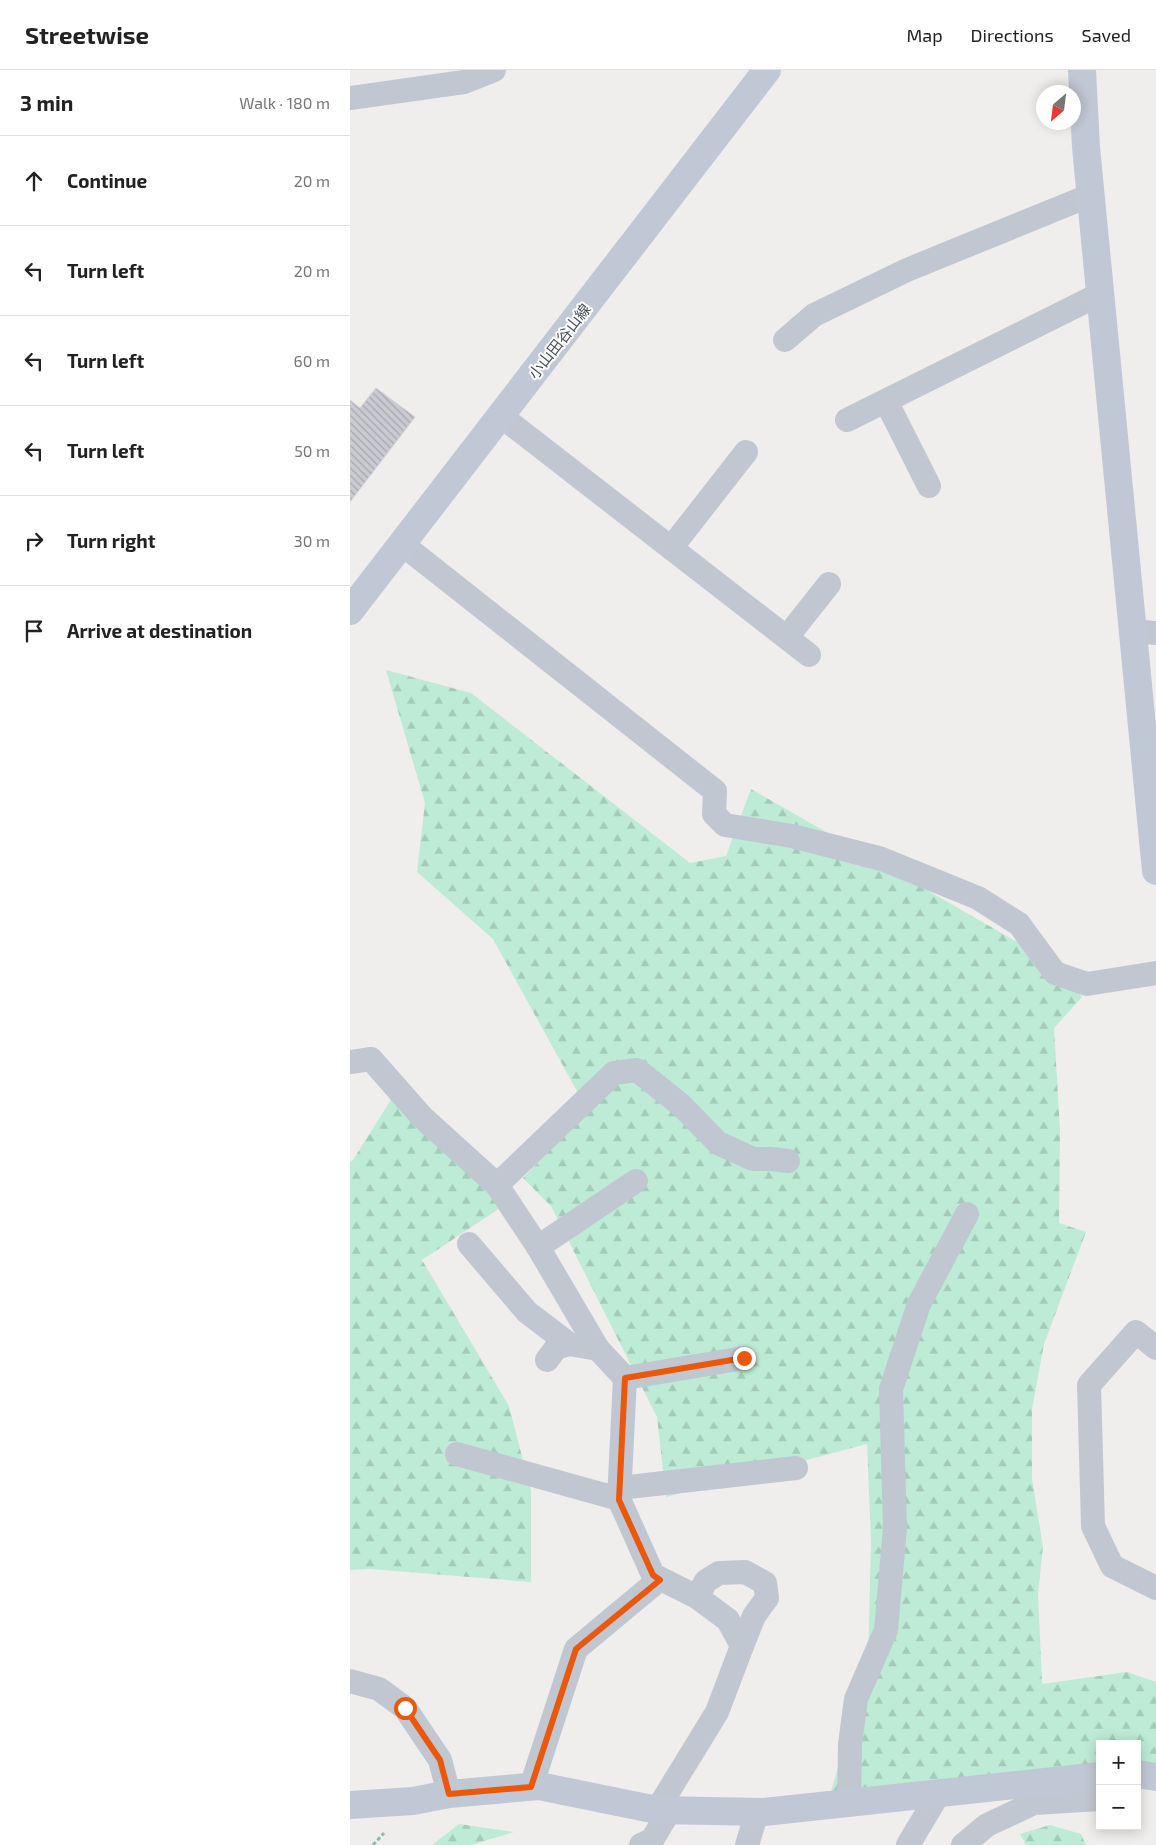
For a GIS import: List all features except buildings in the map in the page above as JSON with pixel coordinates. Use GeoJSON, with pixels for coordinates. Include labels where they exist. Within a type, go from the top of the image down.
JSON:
{"type":"FeatureCollection","features":[{"type":"Feature","properties":{"kind":"street"},"geometry":{"type":"LineString","coordinates":[[350,98],[464,82],[494,70]]}},
{"type":"Feature","properties":{"kind":"street","name":"小山田谷山線"},"geometry":{"type":"LineString","coordinates":[[350,612],[767,70]]}},
{"type":"Feature","properties":{"kind":"street"},"geometry":{"type":"LineString","coordinates":[[1082,70],[1086,147],[1100,294],[1144,632],[1156,871]]}},
{"type":"Feature","properties":{"kind":"street"},"geometry":{"type":"LineString","coordinates":[[784,340],[814,315],[898,274],[1091,195]]}},
{"type":"Feature","properties":{"kind":"street"},"geometry":{"type":"LineString","coordinates":[[847,420],[1100,294]]}},
{"type":"Feature","properties":{"kind":"street"},"geometry":{"type":"LineString","coordinates":[[886,401],[929,486]]}},
{"type":"Feature","properties":{"kind":"street"},"geometry":{"type":"LineString","coordinates":[[501,416],[809,655]]}},
{"type":"Feature","properties":{"kind":"street"},"geometry":{"type":"LineString","coordinates":[[671,548],[746,452]]}},
{"type":"Feature","properties":{"kind":"street"},"geometry":{"type":"LineString","coordinates":[[402,544],[714,791],[714,814],[726,825],[792,836],[882,858],[978,898],[1019,924],[1055,973],[1086,984],[1156,973]]}},
{"type":"Feature","properties":{"kind":"street"},"geometry":{"type":"LineString","coordinates":[[787,637],[829,584]]}},
{"type":"Feature","properties":{"kind":"street"},"geometry":{"type":"LineString","coordinates":[[350,1062],[371,1059],[422,1117],[497,1185],[538,1247],[598,1348],[625,1378],[619,1494],[653,1575],[697,1597],[728,1620],[742,1646]]}},
{"type":"Feature","properties":{"kind":"street"},"geometry":{"type":"LineString","coordinates":[[497,1185],[614,1072],[638,1070],[681,1105],[718,1143],[753,1159],[788,1161]]}},
{"type":"Feature","properties":{"kind":"street"},"geometry":{"type":"LineString","coordinates":[[538,1247],[636,1181]]}},
{"type":"Feature","properties":{"kind":"street"},"geometry":{"type":"LineString","coordinates":[[850,1803],[850,1744],[856,1698],[886,1630],[895,1528],[891,1389],[919,1304],[967,1214]]}},
{"type":"Feature","properties":{"kind":"street"},"geometry":{"type":"LineString","coordinates":[[470,1244],[528,1312],[569,1344]]}},
{"type":"Feature","properties":{"kind":"street"},"geometry":{"type":"LineString","coordinates":[[1156,1348],[1136,1332],[1089,1384],[1093,1526],[1112,1566],[1156,1588]]}},
{"type":"Feature","properties":{"kind":"street"},"geometry":{"type":"LineString","coordinates":[[547,1360],[556,1348],[569,1344],[598,1348]]}},
{"type":"Feature","properties":{"kind":"street"},"geometry":{"type":"LineString","coordinates":[[625,1378],[744,1358]]}},
{"type":"Feature","properties":{"kind":"street"},"geometry":{"type":"LineString","coordinates":[[457,1454],[619,1494],[796,1468]]}},
{"type":"Feature","properties":{"kind":"street"},"geometry":{"type":"LineString","coordinates":[[641,1845],[652,1840],[663,1810],[718,1712],[754,1616],[766,1598],[766,1583],[745,1572],[719,1574],[706,1581],[697,1597]]}},
{"type":"Feature","properties":{"kind":"street"},"geometry":{"type":"LineString","coordinates":[[531,1787],[576,1649],[660,1580]]}},
{"type":"Feature","properties":{"kind":"street"},"geometry":{"type":"LineString","coordinates":[[350,1681],[379,1688],[405,1708],[440,1760],[449,1794]]}},
{"type":"Feature","properties":{"kind":"street"},"geometry":{"type":"LineString","coordinates":[[350,1805],[539,1786],[663,1810],[757,1812],[1096,1776]]}},
{"type":"Feature","properties":{"kind":"street"},"geometry":{"type":"LineString","coordinates":[[908,1845],[939,1793]]}},
{"type":"Feature","properties":{"kind":"street"},"geometry":{"type":"LineString","coordinates":[[963,1845],[987,1825],[1034,1804],[1096,1799]]}},
{"type":"Feature","properties":{"kind":"street"},"geometry":{"type":"LineString","coordinates":[[747,1845],[757,1812]]}},
{"type":"Feature","properties":{"kind":"green space"},"geometry":{"type":"Polygon","coordinates":[[[386,670],[471,693],[690,863],[726,856],[751,789],[1057,965],[1082,997],[1054,1028],[1060,1130],[1059,1223],[1086,1232],[1044,1344],[1032,1409],[1032,1479],[1043,1547],[1038,1593],[1042,1684],[1127,1672],[1156,1682],[1156,1770],[1141,1768],[1141,1740],[1096,1740],[1096,1770],[829,1798],[868,1667],[871,1539],[867,1444],[666,1497],[657,1417],[551,1206],[523,1178],[588,1111],[493,939],[417,872],[425,803],[386,670]]]}},
{"type":"Feature","properties":{"kind":"green space"},"geometry":{"type":"Polygon","coordinates":[[[392,1098],[506,1204],[422,1260],[509,1406],[531,1491],[531,1582],[370,1569],[350,1570],[350,1162],[392,1098]]]}},
{"type":"Feature","properties":{"kind":"green space"},"geometry":{"type":"Polygon","coordinates":[[[459,1824],[514,1832],[471,1845],[432,1845],[459,1824]]]}},
{"type":"Feature","properties":{"kind":"green space"},"geometry":{"type":"Polygon","coordinates":[[[1050,1825],[1081,1834],[1086,1845],[1026,1845],[1020,1834],[1050,1825]]]}},
{"type":"Feature","properties":{"kind":"route"},"geometry":{"type":"LineString","coordinates":[[405,1708],[440,1760],[449,1794],[531,1787],[576,1649],[660,1580],[653,1575],[619,1500],[625,1378],[744,1358]]}}]}
